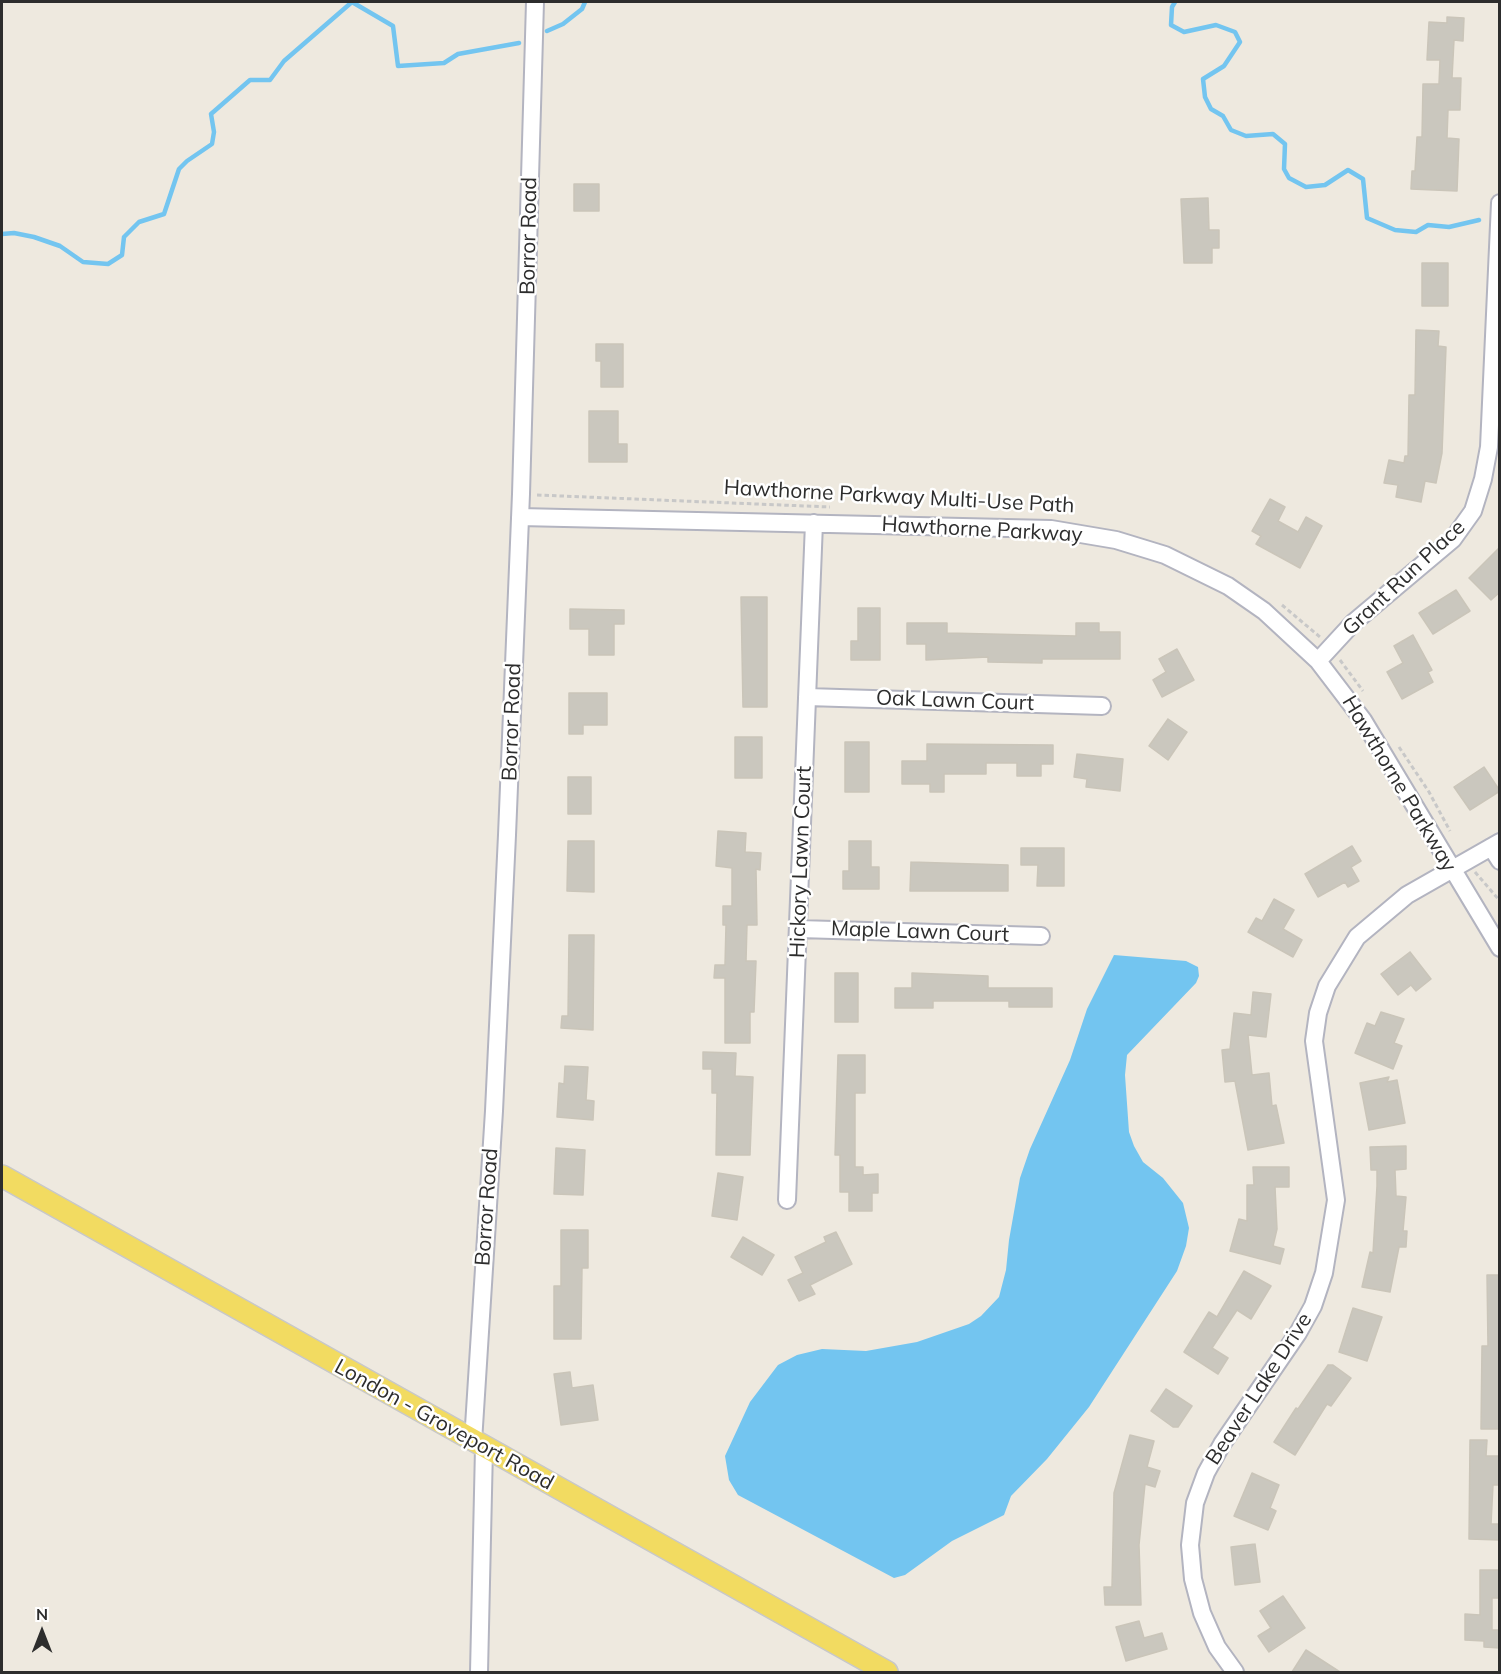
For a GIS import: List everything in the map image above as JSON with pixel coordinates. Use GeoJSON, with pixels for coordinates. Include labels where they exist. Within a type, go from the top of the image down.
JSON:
{"type":"FeatureCollection","features":[{"type":"Feature","properties":{"kind":"main road","name":"London - Groveport Road"},"geometry":{"type":"LineString","coordinates":[[2,1176],[478,1445],[887,1672]]}},
{"type":"Feature","properties":{"kind":"street","name":"Borror Road"},"geometry":{"type":"LineString","coordinates":[[479,1672],[478,1445],[521,494],[535,2]]}},
{"type":"Feature","properties":{"kind":"street","name":"Grant Run Place"},"geometry":{"type":"LineString","coordinates":[[1318,661],[1353,622],[1453,539],[1473,511],[1484,479],[1496,382],[1500,203]]}},
{"type":"Feature","properties":{"kind":"street","name":"Hawthorne Parkway"},"geometry":{"type":"LineString","coordinates":[[520,517],[1051,529],[1116,540],[1166,555],[1228,586],[1264,611],[1318,661],[1363,720],[1459,866],[1500,948]]}},
{"type":"Feature","properties":{"kind":"street","name":"Hickory Lawn Court"},"geometry":{"type":"LineString","coordinates":[[787,1200],[814,524]]}},
{"type":"Feature","properties":{"kind":"street","name":"Oak Lawn Court"},"geometry":{"type":"LineString","coordinates":[[807,697],[1102,706]]}},
{"type":"Feature","properties":{"kind":"street","name":"Beaver Lake Drive"},"geometry":{"type":"LineString","coordinates":[[1235,1672],[1217,1647],[1202,1613],[1193,1579],[1190,1545],[1195,1503],[1206,1473],[1222,1444],[1298,1333],[1313,1306],[1324,1273],[1336,1200],[1315,1052],[1318,1013],[1327,986],[1357,937],[1407,895],[1459,866],[1497,850]]}},
{"type":"Feature","properties":{"kind":"street","name":"Maple Lawn Court"},"geometry":{"type":"LineString","coordinates":[[799,929],[1041,936]]}},
{"type":"Feature","properties":{"kind":"path","name":"Hawthorne Parkway Multi-Use Path"},"geometry":{"type":"LineString","coordinates":[[521,494],[833,507]]}},
{"type":"Feature","properties":{"kind":"path"},"geometry":{"type":"LineString","coordinates":[[1277,601],[1296,614],[1331,647],[1364,692]]}},
{"type":"Feature","properties":{"kind":"path"},"geometry":{"type":"LineString","coordinates":[[1396,742],[1429,792],[1450,832]]}},
{"type":"Feature","properties":{"kind":"path"},"geometry":{"type":"LineString","coordinates":[[1459,866],[1500,901]]}},
{"type":"Feature","properties":{"kind":"water"},"geometry":{"type":"Polygon","coordinates":[[[1114,955],[1186,961],[1198,967],[1199,976],[1196,983],[1127,1055],[1125,1075],[1129,1132],[1143,1162],[1163,1178],[1183,1203],[1189,1228],[1186,1246],[1177,1271],[1089,1407],[1047,1459],[1011,1496],[1004,1515],[952,1541],[905,1575],[894,1578],[738,1495],[729,1480],[725,1456],[750,1402],[778,1365],[797,1355],[822,1349],[866,1351],[917,1342],[969,1324],[981,1316],[999,1297],[1006,1270],[1020,1178],[1030,1149],[1070,1060],[1087,1009],[1114,955]]]}},
{"type":"Feature","properties":{"kind":"building"},"geometry":{"type":"Polygon","coordinates":[[[1447,17],[1464,18],[1463,41],[1454,40],[1452,78],[1461,78],[1460,110],[1448,110],[1447,138],[1459,139],[1457,191],[1411,189],[1412,171],[1415,171],[1417,137],[1422,137],[1423,84],[1439,84],[1440,60],[1427,60],[1429,22],[1447,23],[1447,17]]]}},
{"type":"Feature","properties":{"kind":"building"},"geometry":{"type":"Polygon","coordinates":[[[574,184],[599,184],[599,211],[574,211],[574,184]]]}},
{"type":"Feature","properties":{"kind":"building"},"geometry":{"type":"Polygon","coordinates":[[[1208,198],[1209,230],[1219,230],[1219,248],[1212,248],[1212,263],[1184,263],[1181,199],[1208,198]]]}},
{"type":"Feature","properties":{"kind":"building"},"geometry":{"type":"Polygon","coordinates":[[[1422,263],[1448,263],[1448,306],[1422,306],[1422,263]]]}},
{"type":"Feature","properties":{"kind":"building"},"geometry":{"type":"Polygon","coordinates":[[[1416,330],[1439,331],[1438,346],[1446,347],[1442,453],[1436,483],[1425,481],[1421,502],[1396,497],[1398,485],[1384,483],[1389,460],[1404,463],[1405,456],[1408,456],[1409,395],[1415,395],[1416,330]]]}},
{"type":"Feature","properties":{"kind":"building"},"geometry":{"type":"Polygon","coordinates":[[[596,344],[623,344],[623,387],[601,387],[601,361],[596,361],[596,344]]]}},
{"type":"Feature","properties":{"kind":"building"},"geometry":{"type":"Polygon","coordinates":[[[589,411],[618,411],[618,444],[627,444],[627,462],[589,462],[589,411]]]}},
{"type":"Feature","properties":{"kind":"building"},"geometry":{"type":"Polygon","coordinates":[[[1270,499],[1285,507],[1278,521],[1298,532],[1306,517],[1322,526],[1300,568],[1256,544],[1261,536],[1252,531],[1270,499]]]}},
{"type":"Feature","properties":{"kind":"building"},"geometry":{"type":"Polygon","coordinates":[[[1500,547],[1500,592],[1491,600],[1469,578],[1500,547]]]}},
{"type":"Feature","properties":{"kind":"building"},"geometry":{"type":"Polygon","coordinates":[[[1456,590],[1470,611],[1433,634],[1419,613],[1456,590]]]}},
{"type":"Feature","properties":{"kind":"building"},"geometry":{"type":"Polygon","coordinates":[[[741,597],[767,597],[767,707],[743,707],[741,597]]]}},
{"type":"Feature","properties":{"kind":"building"},"geometry":{"type":"Polygon","coordinates":[[[858,608],[880,608],[880,660],[851,660],[851,641],[858,641],[858,608]]]}},
{"type":"Feature","properties":{"kind":"building"},"geometry":{"type":"Polygon","coordinates":[[[570,609],[624,610],[624,624],[614,624],[614,655],[589,655],[589,629],[570,629],[570,609]]]}},
{"type":"Feature","properties":{"kind":"building"},"geometry":{"type":"Polygon","coordinates":[[[907,623],[947,623],[947,633],[1076,636],[1076,623],[1099,623],[1099,632],[1120,632],[1120,659],[1042,659],[1042,663],[988,662],[988,657],[926,660],[926,644],[907,644],[907,623]]]}},
{"type":"Feature","properties":{"kind":"building"},"geometry":{"type":"Polygon","coordinates":[[[1413,635],[1432,670],[1428,672],[1433,682],[1402,699],[1387,672],[1403,663],[1394,646],[1413,635]]]}},
{"type":"Feature","properties":{"kind":"building"},"geometry":{"type":"Polygon","coordinates":[[[1177,649],[1194,680],[1162,697],[1153,680],[1166,672],[1159,659],[1177,649]]]}},
{"type":"Feature","properties":{"kind":"building"},"geometry":{"type":"Polygon","coordinates":[[[569,693],[607,693],[607,725],[583,725],[583,734],[569,734],[569,693]]]}},
{"type":"Feature","properties":{"kind":"building"},"geometry":{"type":"Polygon","coordinates":[[[1168,719],[1187,732],[1168,760],[1149,746],[1168,719]]]}},
{"type":"Feature","properties":{"kind":"building"},"geometry":{"type":"Polygon","coordinates":[[[735,737],[762,737],[762,778],[735,778],[735,737]]]}},
{"type":"Feature","properties":{"kind":"building"},"geometry":{"type":"Polygon","coordinates":[[[845,742],[869,742],[869,792],[845,792],[845,742]]]}},
{"type":"Feature","properties":{"kind":"building"},"geometry":{"type":"Polygon","coordinates":[[[927,744],[1053,745],[1053,764],[1041,764],[1041,776],[1017,776],[1017,763],[986,763],[986,774],[944,774],[944,792],[930,792],[930,784],[902,784],[902,761],[927,761],[927,744]]]}},
{"type":"Feature","properties":{"kind":"building"},"geometry":{"type":"Polygon","coordinates":[[[1077,754],[1123,759],[1120,791],[1086,787],[1087,779],[1074,777],[1077,754]]]}},
{"type":"Feature","properties":{"kind":"building"},"geometry":{"type":"Polygon","coordinates":[[[1484,767],[1500,791],[1470,810],[1454,787],[1484,767]]]}},
{"type":"Feature","properties":{"kind":"building"},"geometry":{"type":"Polygon","coordinates":[[[568,777],[591,777],[591,814],[568,814],[568,777]]]}},
{"type":"Feature","properties":{"kind":"building"},"geometry":{"type":"Polygon","coordinates":[[[718,831],[746,833],[745,852],[761,853],[760,870],[756,869],[757,925],[747,925],[746,961],[756,961],[754,1012],[750,1012],[750,1043],[725,1043],[725,978],[714,978],[715,965],[725,965],[726,925],[723,925],[723,906],[732,906],[732,868],[716,866],[718,831]]]}},
{"type":"Feature","properties":{"kind":"building"},"geometry":{"type":"Polygon","coordinates":[[[568,841],[594,841],[594,892],[567,891],[568,841]]]}},
{"type":"Feature","properties":{"kind":"building"},"geometry":{"type":"Polygon","coordinates":[[[849,841],[871,841],[871,867],[879,867],[879,889],[843,889],[843,871],[849,871],[849,841]]]}},
{"type":"Feature","properties":{"kind":"building"},"geometry":{"type":"Polygon","coordinates":[[[1352,846],[1361,861],[1351,867],[1359,881],[1348,887],[1345,882],[1318,897],[1305,874],[1352,846]]]}},
{"type":"Feature","properties":{"kind":"building"},"geometry":{"type":"Polygon","coordinates":[[[1021,848],[1064,848],[1064,886],[1037,886],[1038,865],[1021,865],[1021,848]]]}},
{"type":"Feature","properties":{"kind":"building"},"geometry":{"type":"Polygon","coordinates":[[[911,862],[1008,865],[1008,891],[910,891],[911,862]]]}},
{"type":"Feature","properties":{"kind":"building"},"geometry":{"type":"Polygon","coordinates":[[[1274,899],[1294,910],[1283,929],[1302,940],[1293,957],[1248,932],[1256,918],[1262,921],[1274,899]]]}},
{"type":"Feature","properties":{"kind":"building"},"geometry":{"type":"Polygon","coordinates":[[[569,935],[594,935],[593,1030],[561,1028],[562,1016],[568,1016],[569,935]]]}},
{"type":"Feature","properties":{"kind":"building"},"geometry":{"type":"Polygon","coordinates":[[[1410,952],[1431,979],[1416,991],[1411,985],[1398,995],[1381,974],[1410,952]]]}},
{"type":"Feature","properties":{"kind":"building"},"geometry":{"type":"Polygon","coordinates":[[[835,973],[858,973],[858,1022],[835,1022],[835,973]]]}},
{"type":"Feature","properties":{"kind":"building"},"geometry":{"type":"Polygon","coordinates":[[[912,973],[988,976],[988,988],[1052,988],[1052,1007],[1009,1007],[1009,1001],[933,1001],[933,1008],[895,1008],[895,988],[912,988],[912,973]]]}},
{"type":"Feature","properties":{"kind":"building"},"geometry":{"type":"Polygon","coordinates":[[[1253,992],[1271,994],[1266,1037],[1248,1035],[1252,1075],[1269,1073],[1272,1106],[1276,1105],[1284,1143],[1248,1150],[1235,1081],[1225,1082],[1222,1050],[1230,1049],[1234,1013],[1251,1015],[1253,992]]]}},
{"type":"Feature","properties":{"kind":"building"},"geometry":{"type":"Polygon","coordinates":[[[1381,1012],[1404,1019],[1394,1043],[1402,1046],[1393,1069],[1355,1053],[1367,1023],[1375,1026],[1381,1012]]]}},
{"type":"Feature","properties":{"kind":"building"},"geometry":{"type":"Polygon","coordinates":[[[703,1052],[736,1053],[735,1076],[753,1077],[750,1155],[716,1155],[717,1093],[712,1093],[712,1069],[703,1069],[703,1052]]]}},
{"type":"Feature","properties":{"kind":"building"},"geometry":{"type":"Polygon","coordinates":[[[838,1055],[865,1055],[865,1093],[855,1093],[855,1167],[863,1167],[863,1175],[878,1174],[878,1193],[872,1193],[872,1211],[849,1211],[849,1192],[840,1192],[840,1155],[835,1155],[838,1055]]]}},
{"type":"Feature","properties":{"kind":"building"},"geometry":{"type":"Polygon","coordinates":[[[565,1066],[588,1067],[586,1100],[594,1101],[593,1120],[557,1117],[559,1083],[564,1084],[565,1066]]]}},
{"type":"Feature","properties":{"kind":"building"},"geometry":{"type":"Polygon","coordinates":[[[1389,1077],[1387,1082],[1397,1080],[1405,1123],[1369,1130],[1360,1083],[1389,1077]]]}},
{"type":"Feature","properties":{"kind":"building"},"geometry":{"type":"Polygon","coordinates":[[[1406,1146],[1406,1169],[1395,1170],[1396,1196],[1406,1197],[1403,1231],[1407,1231],[1406,1247],[1399,1247],[1390,1292],[1362,1287],[1370,1252],[1373,1253],[1377,1186],[1377,1170],[1371,1170],[1370,1147],[1406,1146]]]}},
{"type":"Feature","properties":{"kind":"building"},"geometry":{"type":"Polygon","coordinates":[[[556,1148],[585,1150],[583,1195],[554,1194],[556,1148]]]}},
{"type":"Feature","properties":{"kind":"building"},"geometry":{"type":"Polygon","coordinates":[[[1253,1167],[1289,1167],[1289,1187],[1275,1187],[1277,1229],[1273,1246],[1284,1249],[1280,1264],[1230,1251],[1239,1219],[1247,1221],[1247,1185],[1254,1185],[1253,1167]]]}},
{"type":"Feature","properties":{"kind":"building"},"geometry":{"type":"Polygon","coordinates":[[[718,1173],[743,1177],[737,1220],[712,1216],[718,1173]]]}},
{"type":"Feature","properties":{"kind":"building"},"geometry":{"type":"Polygon","coordinates":[[[561,1230],[588,1230],[588,1268],[582,1268],[581,1339],[554,1339],[554,1286],[561,1286],[561,1230]]]}},
{"type":"Feature","properties":{"kind":"building"},"geometry":{"type":"Polygon","coordinates":[[[836,1232],[852,1264],[810,1285],[815,1294],[799,1301],[788,1280],[803,1273],[795,1257],[826,1242],[824,1237],[836,1232]]]}},
{"type":"Feature","properties":{"kind":"building"},"geometry":{"type":"Polygon","coordinates":[[[743,1237],[774,1255],[762,1275],[731,1257],[743,1237]]]}},
{"type":"Feature","properties":{"kind":"building"},"geometry":{"type":"Polygon","coordinates":[[[1244,1271],[1271,1286],[1251,1319],[1237,1310],[1212,1348],[1228,1358],[1218,1374],[1184,1352],[1209,1312],[1217,1317],[1244,1271]]]}},
{"type":"Feature","properties":{"kind":"building"},"geometry":{"type":"Polygon","coordinates":[[[1487,1275],[1500,1275],[1500,1429],[1481,1429],[1482,1346],[1488,1346],[1487,1275]]]}},
{"type":"Feature","properties":{"kind":"building"},"geometry":{"type":"Polygon","coordinates":[[[1353,1308],[1382,1317],[1367,1361],[1339,1352],[1353,1308]]]}},
{"type":"Feature","properties":{"kind":"building"},"geometry":{"type":"Polygon","coordinates":[[[1328,1365],[1333,1365],[1351,1378],[1331,1406],[1327,1404],[1295,1455],[1274,1442],[1328,1365]]]}},
{"type":"Feature","properties":{"kind":"building"},"geometry":{"type":"Polygon","coordinates":[[[570,1372],[572,1388],[593,1385],[598,1420],[561,1425],[554,1374],[570,1372]]]}},
{"type":"Feature","properties":{"kind":"building"},"geometry":{"type":"Polygon","coordinates":[[[1166,1389],[1192,1406],[1178,1427],[1173,1427],[1151,1411],[1166,1389]]]}},
{"type":"Feature","properties":{"kind":"building"},"geometry":{"type":"Polygon","coordinates":[[[1130,1435],[1154,1441],[1147,1467],[1160,1471],[1155,1487],[1145,1484],[1139,1545],[1141,1605],[1105,1605],[1104,1587],[1112,1587],[1114,1493],[1130,1435]]]}},
{"type":"Feature","properties":{"kind":"building"},"geometry":{"type":"Polygon","coordinates":[[[1470,1440],[1487,1440],[1486,1456],[1500,1456],[1500,1479],[1498,1485],[1493,1485],[1491,1524],[1500,1524],[1500,1540],[1469,1539],[1470,1440]]]}},
{"type":"Feature","properties":{"kind":"building"},"geometry":{"type":"Polygon","coordinates":[[[1252,1473],[1279,1485],[1270,1508],[1276,1511],[1268,1530],[1234,1516],[1252,1473]]]}},
{"type":"Feature","properties":{"kind":"building"},"geometry":{"type":"Polygon","coordinates":[[[1255,1544],[1260,1582],[1235,1585],[1231,1547],[1255,1544]]]}},
{"type":"Feature","properties":{"kind":"building"},"geometry":{"type":"Polygon","coordinates":[[[1480,1570],[1500,1570],[1500,1598],[1492,1598],[1492,1630],[1500,1630],[1500,1648],[1484,1647],[1484,1641],[1465,1640],[1465,1614],[1480,1615],[1480,1570]]]}},
{"type":"Feature","properties":{"kind":"building"},"geometry":{"type":"Polygon","coordinates":[[[1283,1596],[1305,1628],[1269,1652],[1258,1636],[1271,1628],[1260,1611],[1283,1596]]]}},
{"type":"Feature","properties":{"kind":"building"},"geometry":{"type":"Polygon","coordinates":[[[1139,1621],[1144,1638],[1162,1633],[1167,1649],[1126,1661],[1116,1627],[1139,1621]]]}},
{"type":"Feature","properties":{"kind":"building"},"geometry":{"type":"Polygon","coordinates":[[[1306,1650],[1340,1672],[1292,1672],[1306,1650]]]}},
{"type":"Feature","properties":{"kind":"waterway"},"geometry":{"type":"LineString","coordinates":[[2,234],[14,233],[34,237],[60,246],[83,262],[108,264],[122,255],[124,237],[139,222],[164,214],[179,169],[212,144],[214,132],[211,114],[250,80],[270,80],[284,61],[352,2],[393,26],[398,66],[444,63],[458,54],[519,43]]}},
{"type":"Feature","properties":{"kind":"waterway"},"geometry":{"type":"LineString","coordinates":[[547,31],[563,24],[582,9],[585,2]]}},
{"type":"Feature","properties":{"kind":"waterway"},"geometry":{"type":"LineString","coordinates":[[1175,2],[1172,7],[1171,25],[1184,32],[1216,25],[1235,32],[1240,42],[1224,66],[1203,79],[1205,97],[1211,109],[1223,116],[1231,130],[1246,136],[1273,134],[1285,144],[1284,169],[1289,178],[1306,187],[1325,185],[1348,170],[1363,179],[1367,218],[1395,230],[1416,232],[1428,225],[1449,227],[1479,220]]}}]}
